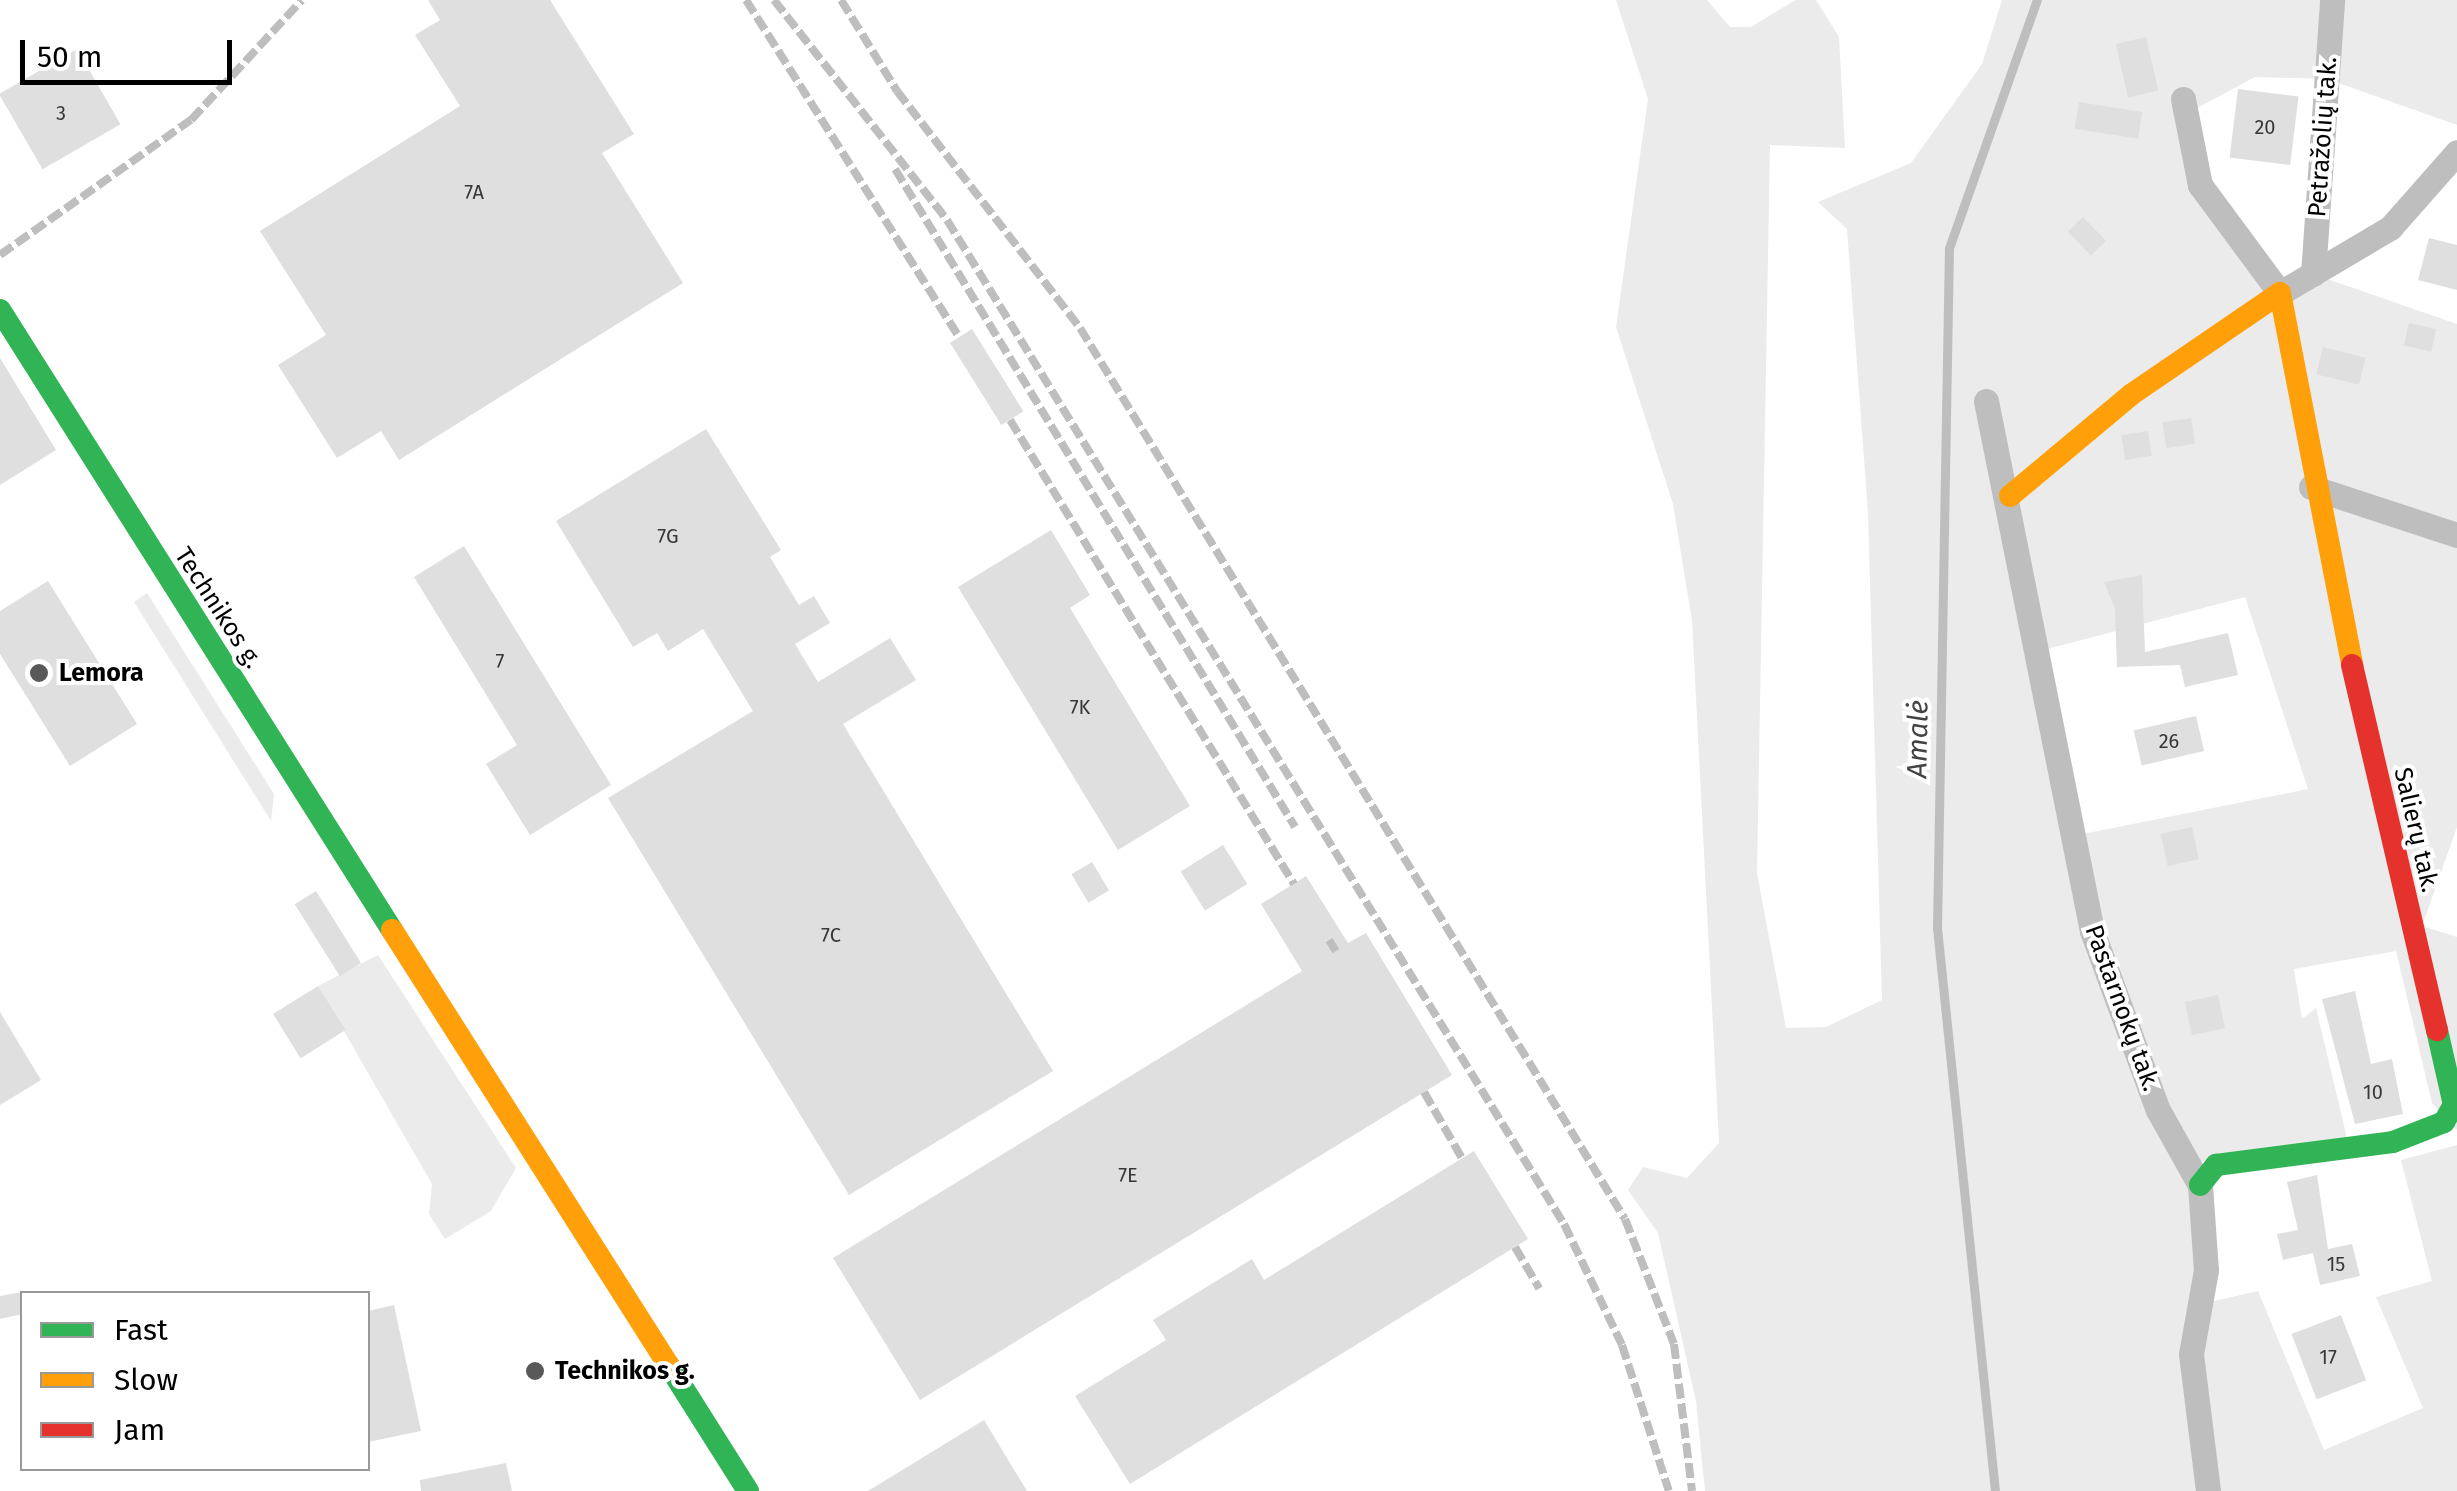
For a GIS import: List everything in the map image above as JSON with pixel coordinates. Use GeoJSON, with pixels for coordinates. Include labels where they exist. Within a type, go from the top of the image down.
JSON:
{"type":"FeatureCollection","features":[{"type":"Feature","properties":{"kind":"street","name":"Petražolių tak."},"geometry":{"type":"LineString","coordinates":[[2314,274],[2332,0]]}},
{"type":"Feature","properties":{"kind":"street"},"geometry":{"type":"LineString","coordinates":[[2182,98],[2200,185],[2280,294]]}},
{"type":"Feature","properties":{"kind":"street"},"geometry":{"type":"LineString","coordinates":[[2010,496],[2132,394],[2280,294],[2390,228],[2457,152]]}},
{"type":"Feature","properties":{"kind":"street","name":"Salierų tak."},"geometry":{"type":"LineString","coordinates":[[2200,1184],[2216,1165],[2410,1136],[2444,1122],[2454,1105],[2311,486],[2280,294]]}},
{"type":"Feature","properties":{"kind":"street","name":"Technikos g."},"geometry":{"type":"LineString","coordinates":[[0,310],[748,1491]]}},
{"type":"Feature","properties":{"kind":"street","name":"Pastarnokų tak."},"geometry":{"type":"LineString","coordinates":[[1986,401],[2010,496],[2092,931],[2158,1110],[2200,1184],[2206,1270],[2191,1354],[2208,1491]]}},
{"type":"Feature","properties":{"kind":"street"},"geometry":{"type":"LineString","coordinates":[[2311,486],[2457,535]]}},
{"type":"Feature","properties":{"kind":"shaded area"},"geometry":{"type":"Polygon","coordinates":[[[1616,0],[1707,0],[1730,27],[1751,27],[1795,0],[1816,0],[1839,37],[1845,148],[1770,145],[1757,873],[1786,1028],[1826,1027],[1882,1000],[1868,513],[1847,229],[1818,202],[1911,163],[1982,64],[2002,0],[2457,0],[2457,125],[2327,79],[2255,77],[2186,114],[2200,185],[2280,293],[2313,274],[2457,324],[2457,827],[2422,926],[2457,937],[2457,1130],[2432,1103],[2396,951],[2294,969],[2302,1019],[2316,1008],[2347,1138],[2189,1164],[2201,1304],[2258,1291],[2324,1450],[2423,1408],[2376,1297],[2432,1281],[2401,1160],[2457,1145],[2457,1491],[1705,1491],[1696,1401],[1658,1233],[1628,1190],[1643,1167],[1687,1178],[1719,1143],[1692,621],[1673,504],[1616,327],[1648,99],[1616,0]],[[2245,597],[2036,652],[2073,836],[2308,789],[2245,597]]]}},
{"type":"Feature","properties":{"kind":"shaded area"},"geometry":{"type":"Polygon","coordinates":[[[147,593],[274,794],[271,821],[134,602],[147,593]]]}},
{"type":"Feature","properties":{"kind":"shaded area"},"geometry":{"type":"Polygon","coordinates":[[[378,955],[516,1168],[491,1211],[445,1239],[429,1214],[432,1184],[318,986],[378,955]]]}},
{"type":"Feature","properties":{"kind":"building"},"geometry":{"type":"Polygon","coordinates":[[[428,0],[550,0],[634,134],[602,153],[683,283],[399,460],[381,431],[337,458],[278,365],[326,335],[260,231],[460,106],[415,35],[440,20],[428,0]]]}},
{"type":"Feature","properties":{"kind":"building"},"geometry":{"type":"Polygon","coordinates":[[[2146,37],[2158,91],[2128,98],[2116,44],[2146,37]]]}},
{"type":"Feature","properties":{"kind":"building"},"geometry":{"type":"Polygon","coordinates":[[[77,49],[120,124],[43,169],[0,93],[77,49]]]}},
{"type":"Feature","properties":{"kind":"building"},"geometry":{"type":"Polygon","coordinates":[[[2238,89],[2299,96],[2290,165],[2230,157],[2238,89]]]}},
{"type":"Feature","properties":{"kind":"building"},"geometry":{"type":"Polygon","coordinates":[[[2079,102],[2142,112],[2138,139],[2075,129],[2079,102]]]}},
{"type":"Feature","properties":{"kind":"building"},"geometry":{"type":"Polygon","coordinates":[[[2083,217],[2106,241],[2091,255],[2068,232],[2083,217]]]}},
{"type":"Feature","properties":{"kind":"building"},"geometry":{"type":"Polygon","coordinates":[[[2429,238],[2457,245],[2457,290],[2418,280],[2429,238]]]}},
{"type":"Feature","properties":{"kind":"building"},"geometry":{"type":"Polygon","coordinates":[[[2409,323],[2436,329],[2431,352],[2404,345],[2409,323]]]}},
{"type":"Feature","properties":{"kind":"building"},"geometry":{"type":"Polygon","coordinates":[[[972,329],[1023,411],[1001,425],[950,343],[972,329]]]}},
{"type":"Feature","properties":{"kind":"building"},"geometry":{"type":"Polygon","coordinates":[[[2323,347],[2366,358],[2359,385],[2316,374],[2323,347]]]}},
{"type":"Feature","properties":{"kind":"building"},"geometry":{"type":"Polygon","coordinates":[[[0,358],[56,450],[0,485],[0,358]]]}},
{"type":"Feature","properties":{"kind":"building"},"geometry":{"type":"Polygon","coordinates":[[[2191,418],[2195,444],[2166,448],[2162,423],[2191,418]]]}},
{"type":"Feature","properties":{"kind":"building"},"geometry":{"type":"Polygon","coordinates":[[[706,429],[781,550],[770,557],[799,605],[814,596],[830,623],[795,644],[818,682],[890,638],[916,680],[843,724],[1053,1071],[849,1195],[608,798],[753,711],[703,629],[668,651],[657,633],[633,647],[556,521],[706,429]]]}},
{"type":"Feature","properties":{"kind":"building"},"geometry":{"type":"Polygon","coordinates":[[[2148,431],[2152,456],[2125,460],[2121,435],[2148,431]]]}},
{"type":"Feature","properties":{"kind":"building"},"geometry":{"type":"Polygon","coordinates":[[[1051,530],[1090,595],[1070,608],[1190,806],[1118,850],[958,587],[1051,530]]]}},
{"type":"Feature","properties":{"kind":"building"},"geometry":{"type":"Polygon","coordinates":[[[464,546],[611,785],[530,835],[486,764],[517,745],[414,577],[464,546]]]}},
{"type":"Feature","properties":{"kind":"building"},"geometry":{"type":"Polygon","coordinates":[[[2142,575],[2145,652],[2228,633],[2238,675],[2185,687],[2180,665],[2117,667],[2115,609],[2104,582],[2142,575]]]}},
{"type":"Feature","properties":{"kind":"building"},"geometry":{"type":"Polygon","coordinates":[[[48,581],[137,724],[70,766],[0,654],[0,611],[48,581]]]}},
{"type":"Feature","properties":{"kind":"building"},"geometry":{"type":"Polygon","coordinates":[[[2196,716],[2204,751],[2142,765],[2134,730],[2196,716]]]}},
{"type":"Feature","properties":{"kind":"building"},"geometry":{"type":"Polygon","coordinates":[[[2192,827],[2199,859],[2168,866],[2161,834],[2192,827]]]}},
{"type":"Feature","properties":{"kind":"building"},"geometry":{"type":"Polygon","coordinates":[[[1223,845],[1247,884],[1205,911],[1181,871],[1223,845]]]}},
{"type":"Feature","properties":{"kind":"building"},"geometry":{"type":"Polygon","coordinates":[[[1092,862],[1109,890],[1088,903],[1071,874],[1092,862]]]}},
{"type":"Feature","properties":{"kind":"building"},"geometry":{"type":"Polygon","coordinates":[[[1306,876],[1348,943],[1366,933],[1452,1075],[920,1400],[833,1258],[1302,971],[1261,904],[1306,876]]]}},
{"type":"Feature","properties":{"kind":"building"},"geometry":{"type":"Polygon","coordinates":[[[316,891],[361,963],[340,976],[295,904],[316,891]]]}},
{"type":"Feature","properties":{"kind":"building"},"geometry":{"type":"Polygon","coordinates":[[[318,986],[346,1030],[301,1058],[273,1014],[318,986]]]}},
{"type":"Feature","properties":{"kind":"building"},"geometry":{"type":"Polygon","coordinates":[[[2355,991],[2371,1064],[2392,1059],[2403,1114],[2355,1124],[2322,999],[2355,991]]]}},
{"type":"Feature","properties":{"kind":"building"},"geometry":{"type":"Polygon","coordinates":[[[2218,995],[2225,1028],[2192,1035],[2185,1002],[2218,995]]]}},
{"type":"Feature","properties":{"kind":"building"},"geometry":{"type":"Polygon","coordinates":[[[0,1012],[41,1080],[0,1105],[0,1012]]]}},
{"type":"Feature","properties":{"kind":"building"},"geometry":{"type":"Polygon","coordinates":[[[1474,1151],[1528,1239],[1130,1484],[1075,1396],[1166,1340],[1153,1320],[1252,1259],[1264,1280],[1474,1151]]]}},
{"type":"Feature","properties":{"kind":"building"},"geometry":{"type":"Polygon","coordinates":[[[2317,1175],[2328,1249],[2352,1244],[2360,1276],[2320,1285],[2313,1253],[2283,1260],[2277,1234],[2298,1230],[2287,1182],[2317,1175]]]}},
{"type":"Feature","properties":{"kind":"building"},"geometry":{"type":"Polygon","coordinates":[[[20,1292],[20,1314],[0,1319],[0,1296],[20,1292]]]}},
{"type":"Feature","properties":{"kind":"building"},"geometry":{"type":"Polygon","coordinates":[[[394,1305],[421,1431],[370,1442],[370,1311],[394,1305]]]}},
{"type":"Feature","properties":{"kind":"building"},"geometry":{"type":"Polygon","coordinates":[[[2341,1315],[2366,1380],[2317,1399],[2292,1334],[2341,1315]]]}},
{"type":"Feature","properties":{"kind":"building"},"geometry":{"type":"Polygon","coordinates":[[[984,1420],[1027,1491],[868,1491],[984,1420]]]}},
{"type":"Feature","properties":{"kind":"building"},"geometry":{"type":"Polygon","coordinates":[[[506,1463],[512,1491],[421,1491],[420,1480],[506,1463]]]}},
{"type":"Feature","properties":{"kind":"waterway","name":"Amalė"},"geometry":{"type":"LineString","coordinates":[[1995,1491],[1937,928],[1949,248],[2037,0]]}},
{"type":"Feature","properties":{"kind":"railway"},"geometry":{"type":"LineString","coordinates":[[0,255],[191,120],[302,0]]}},
{"type":"Feature","properties":{"kind":"railway"},"geometry":{"type":"LineString","coordinates":[[746,0],[959,337]]}},
{"type":"Feature","properties":{"kind":"railway"},"geometry":{"type":"LineString","coordinates":[[774,0],[947,220],[1564,1224],[1622,1345],[1669,1491]]}},
{"type":"Feature","properties":{"kind":"railway"},"geometry":{"type":"LineString","coordinates":[[841,0],[897,91],[1080,328],[1625,1219],[1674,1344],[1692,1491]]}},
{"type":"Feature","properties":{"kind":"railway"},"geometry":{"type":"LineString","coordinates":[[895,169],[1295,827]]}},
{"type":"Feature","properties":{"kind":"railway"},"geometry":{"type":"LineString","coordinates":[[1010,420],[1294,884]]}},
{"type":"Feature","properties":{"kind":"railway"},"geometry":{"type":"LineString","coordinates":[[1329,940],[1336,951]]}},
{"type":"Feature","properties":{"kind":"railway"},"geometry":{"type":"LineString","coordinates":[[1424,1092],[1462,1158]]}},
{"type":"Feature","properties":{"kind":"railway"},"geometry":{"type":"LineString","coordinates":[[1515,1247],[1539,1288]]}},
{"type":"Feature","properties":{"kind":"traffic: fast"},"geometry":{"type":"LineString","coordinates":[[0,310],[392,930]]}},
{"type":"Feature","properties":{"kind":"traffic: fast"},"geometry":{"type":"LineString","coordinates":[[2200,1185],[2216,1165],[2393,1142],[2444,1122],[2454,1105],[2437,1030]]}},
{"type":"Feature","properties":{"kind":"traffic: fast"},"geometry":{"type":"LineString","coordinates":[[669,1366],[748,1491]]}},
{"type":"Feature","properties":{"kind":"traffic: slow"},"geometry":{"type":"LineString","coordinates":[[2010,496],[2132,394],[2280,293],[2352,665]]}},
{"type":"Feature","properties":{"kind":"traffic: slow"},"geometry":{"type":"LineString","coordinates":[[392,930],[669,1366]]}},
{"type":"Feature","properties":{"kind":"traffic: jam"},"geometry":{"type":"LineString","coordinates":[[2352,665],[2437,1030]]}},
{"type":"Feature","properties":{"kind":"place","name":"Lemora"},"geometry":{"type":"Point","coordinates":[39,673]}},
{"type":"Feature","properties":{"kind":"place","name":"Technikos g."},"geometry":{"type":"Point","coordinates":[535,1371]}}]}
